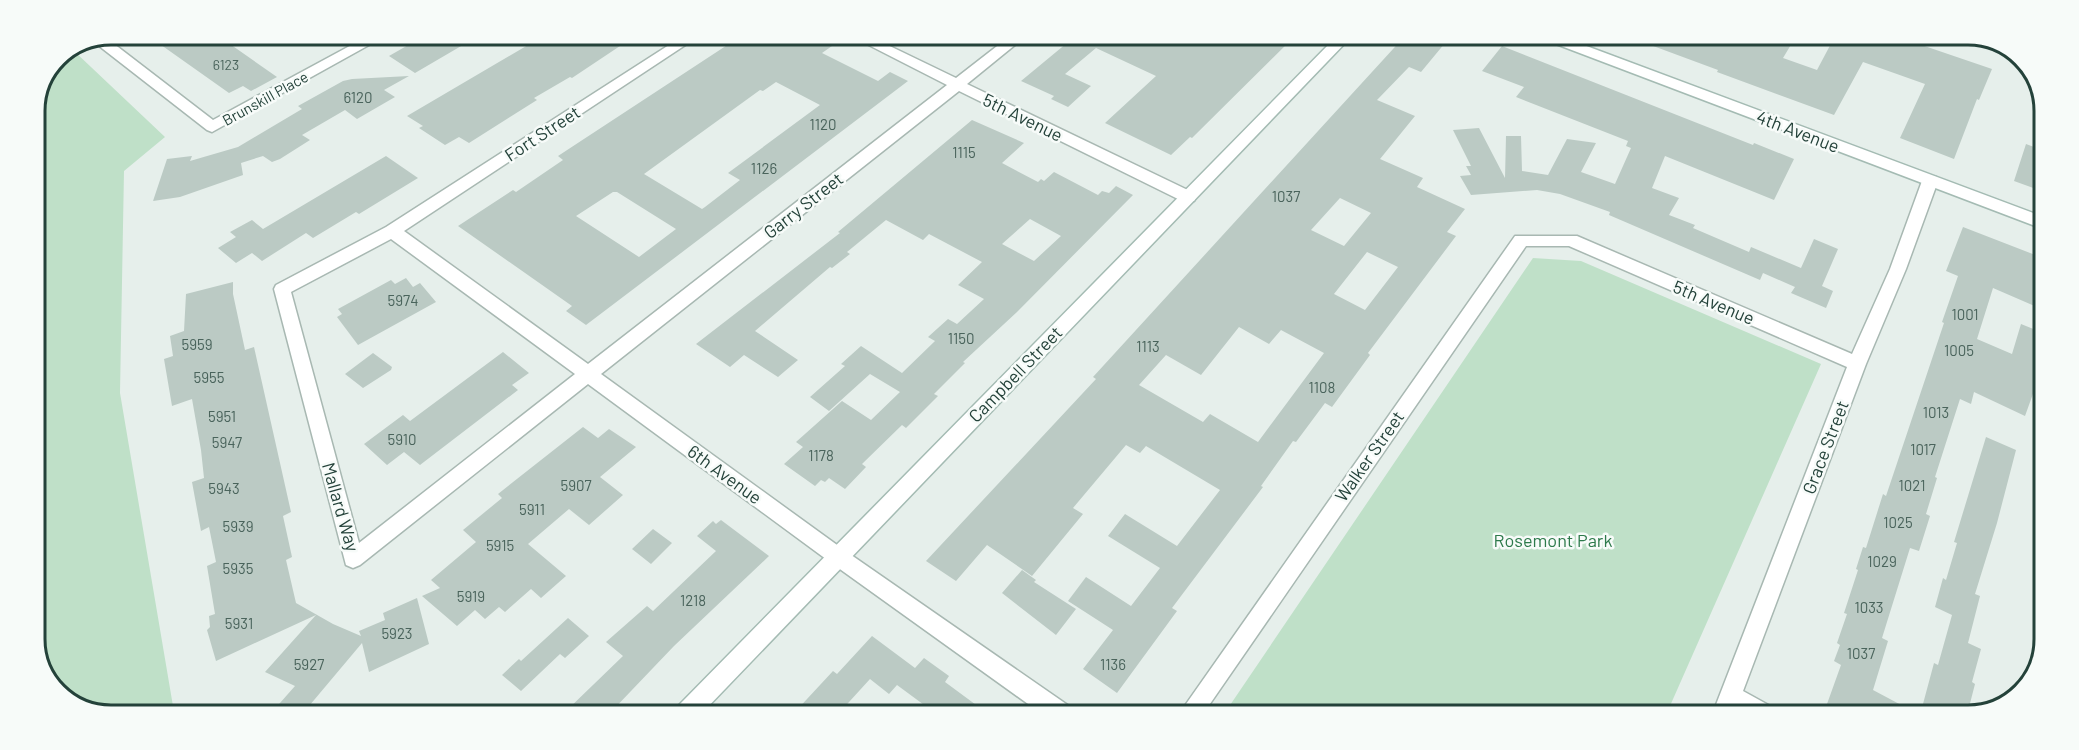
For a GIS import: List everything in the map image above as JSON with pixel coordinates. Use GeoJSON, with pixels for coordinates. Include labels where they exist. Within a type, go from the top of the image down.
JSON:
{"type":"FeatureCollection","features":[{"type":"Feature","properties":{"kind":"street","name":"Brunskill Place"},"geometry":{"type":"LineString","coordinates":[[107,45],[212,127],[362,45]]}},
{"type":"Feature","properties":{"kind":"street","name":"Fort Street"},"geometry":{"type":"LineString","coordinates":[[392,231],[678,45]]}},
{"type":"Feature","properties":{"kind":"street","name":"5th Avenue"},"geometry":{"type":"LineString","coordinates":[[877,45],[1188,197]]}},
{"type":"Feature","properties":{"kind":"street","name":"Garry Street"},"geometry":{"type":"LineString","coordinates":[[589,375],[1007,45]]}},
{"type":"Feature","properties":{"kind":"street","name":"Campbell Street"},"geometry":{"type":"LineString","coordinates":[[695,705],[1336,45]]}},
{"type":"Feature","properties":{"kind":"street","name":"4th Avenue"},"geometry":{"type":"LineString","coordinates":[[1571,45],[2034,220]]}},
{"type":"Feature","properties":{"kind":"street","name":"Grace Street"},"geometry":{"type":"LineString","coordinates":[[1727,705],[1857,364],[1898,270],[1930,181]]}},
{"type":"Feature","properties":{"kind":"street","name":"6th Avenue"},"geometry":{"type":"LineString","coordinates":[[392,231],[837,556],[1048,705]]}},
{"type":"Feature","properties":{"kind":"street","name":"Mallard Way"},"geometry":{"type":"LineString","coordinates":[[392,231],[282,289],[353,559],[589,375]]}},
{"type":"Feature","properties":{"kind":"street","name":"Walker Street"},"geometry":{"type":"LineString","coordinates":[[1196,705],[1521,240],[1571,240]]}},
{"type":"Feature","properties":{"kind":"street","name":"5th Avenue"},"geometry":{"type":"LineString","coordinates":[[1571,240],[1857,364]]}},
{"type":"Feature","properties":{"kind":"green space"},"geometry":{"type":"Polygon","coordinates":[[[77,54],[165,137],[124,171],[120,393],[173,705],[98,704],[82,698],[67,689],[59,679],[46,652],[45,111],[46,98],[56,74],[64,64],[77,54]]]}},
{"type":"Feature","properties":{"kind":"green space","name":"Rosemont Park"},"geometry":{"type":"Polygon","coordinates":[[[1533,258],[1581,261],[1821,364],[1670,705],[1230,705],[1533,258]]]}},
{"type":"Feature","properties":{"kind":"building"},"geometry":{"type":"Polygon","coordinates":[[[161,45],[231,45],[277,77],[251,91],[243,86],[229,93],[161,45]]]}},
{"type":"Feature","properties":{"kind":"building"},"geometry":{"type":"Polygon","coordinates":[[[408,45],[463,45],[415,73],[389,56],[408,45]]]}},
{"type":"Feature","properties":{"kind":"building"},"geometry":{"type":"Polygon","coordinates":[[[528,45],[622,45],[572,78],[570,77],[534,98],[537,100],[469,143],[459,137],[445,145],[419,128],[423,126],[407,116],[528,45]]]}},
{"type":"Feature","properties":{"kind":"building"},"geometry":{"type":"Polygon","coordinates":[[[727,45],[830,45],[832,46],[822,53],[878,81],[890,72],[908,81],[586,325],[566,311],[572,306],[458,226],[513,190],[516,192],[563,160],[558,156],[727,45]],[[776,82],[763,91],[760,90],[644,174],[702,209],[740,180],[728,173],[820,105],[776,82]],[[613,192],[576,216],[639,257],[676,229],[617,192],[613,192]]]}},
{"type":"Feature","properties":{"kind":"building"},"geometry":{"type":"Polygon","coordinates":[[[1065,45],[1286,45],[1192,138],[1190,137],[1171,155],[1105,123],[1156,76],[1096,48],[1065,74],[1091,86],[1068,107],[1051,99],[1054,96],[1021,81],[1065,45]]]}},
{"type":"Feature","properties":{"kind":"building"},"geometry":{"type":"Polygon","coordinates":[[[1397,45],[1443,45],[1421,72],[1409,67],[1377,100],[1415,116],[1380,159],[1423,178],[1417,187],[1465,209],[1447,232],[1456,236],[1368,353],[1370,355],[1332,407],[1325,403],[1296,442],[1293,441],[1261,486],[1263,487],[1172,608],[1177,611],[1117,693],[1083,669],[1113,630],[1068,601],[1086,577],[1131,606],[1160,568],[1108,536],[1125,514],[1177,546],[1220,490],[1146,446],[1140,453],[1126,445],[1073,508],[1083,514],[1032,576],[987,545],[956,581],[926,561],[1096,379],[1093,377],[1397,45]],[[1340,198],[1311,230],[1344,246],[1371,213],[1340,198]],[[1367,252],[1334,294],[1365,310],[1398,267],[1367,252]],[[1239,327],[1201,375],[1166,355],[1139,385],[1203,422],[1210,414],[1258,442],[1324,353],[1281,330],[1269,344],[1239,327]]]}},
{"type":"Feature","properties":{"kind":"building"},"geometry":{"type":"Polygon","coordinates":[[[1650,45],[1791,45],[1783,58],[1817,70],[1830,45],[1922,45],[1992,69],[1979,100],[1977,99],[1954,159],[1900,138],[1925,84],[1863,62],[1834,115],[1717,72],[1718,70],[1650,45]]]}},
{"type":"Feature","properties":{"kind":"building"},"geometry":{"type":"Polygon","coordinates":[[[1502,46],[1794,159],[1774,200],[1665,156],[1652,188],[1679,198],[1669,215],[1695,225],[1693,228],[1749,252],[1751,247],[1801,268],[1814,239],[1838,249],[1822,286],[1833,291],[1826,308],[1791,293],[1795,287],[1763,273],[1760,280],[1609,215],[1610,212],[1560,194],[1537,190],[1471,195],[1460,176],[1471,175],[1466,166],[1471,166],[1453,130],[1479,128],[1505,178],[1506,136],[1521,136],[1522,171],[1548,175],[1567,139],[1596,143],[1581,172],[1615,184],[1631,148],[1626,146],[1628,141],[1516,97],[1524,87],[1482,71],[1502,46]]]}},
{"type":"Feature","properties":{"kind":"building"},"geometry":{"type":"Polygon","coordinates":[[[409,76],[384,90],[395,97],[357,119],[345,110],[302,135],[310,140],[280,159],[272,162],[263,156],[241,163],[243,175],[180,197],[153,201],[167,159],[192,156],[190,161],[238,147],[302,109],[298,106],[343,81],[409,76]]]}},
{"type":"Feature","properties":{"kind":"building"},"geometry":{"type":"Polygon","coordinates":[[[972,120],[1024,143],[1002,163],[1038,182],[1041,179],[1044,181],[1054,172],[1098,195],[1102,191],[1109,193],[1116,186],[1133,195],[1017,312],[963,362],[965,363],[934,394],[938,396],[906,428],[902,425],[862,464],[866,467],[845,489],[829,478],[825,482],[821,480],[815,486],[784,464],[803,447],[796,442],[842,401],[871,420],[900,392],[870,374],[829,411],[810,397],[845,366],[841,364],[861,346],[902,373],[935,341],[928,337],[948,319],[957,324],[984,299],[958,285],[982,262],[929,234],[923,240],[886,220],[847,252],[850,254],[832,268],[830,267],[755,331],[798,360],[778,377],[744,355],[730,367],[696,344],[840,233],[838,232],[972,120]],[[1030,219],[1002,244],[1034,261],[1061,236],[1030,219]]]}},
{"type":"Feature","properties":{"kind":"building"},"geometry":{"type":"Polygon","coordinates":[[[2026,144],[2034,147],[2034,188],[2014,181],[2026,144]]]}},
{"type":"Feature","properties":{"kind":"building"},"geometry":{"type":"Polygon","coordinates":[[[386,156],[418,178],[359,214],[356,212],[313,238],[306,233],[262,261],[252,253],[236,263],[218,248],[236,237],[230,232],[252,220],[263,229],[386,156]]]}},
{"type":"Feature","properties":{"kind":"building"},"geometry":{"type":"Polygon","coordinates":[[[1963,227],[2034,255],[2034,306],[1993,288],[1977,339],[2012,354],[2021,324],[2034,329],[2034,391],[2025,416],[1974,392],[1971,404],[1960,399],[1935,477],[1937,478],[1926,514],[1930,516],[1919,551],[1910,548],[1882,638],[1888,641],[1873,690],[1901,705],[1827,704],[1841,665],[1834,661],[1840,645],[1837,643],[1847,614],[1844,613],[1858,570],[1856,569],[1863,547],[1866,548],[1883,494],[1886,496],[1944,323],[1942,322],[1958,276],[1946,271],[1963,227]]]}},
{"type":"Feature","properties":{"kind":"building"},"geometry":{"type":"Polygon","coordinates":[[[406,278],[413,287],[420,283],[436,302],[358,345],[337,317],[342,314],[338,309],[391,280],[395,284],[406,278]]]}},
{"type":"Feature","properties":{"kind":"building"},"geometry":{"type":"Polygon","coordinates":[[[233,282],[233,294],[245,350],[254,347],[291,512],[283,516],[292,557],[286,560],[296,603],[333,624],[361,636],[359,631],[385,620],[383,613],[417,598],[429,644],[369,672],[362,643],[310,705],[278,705],[295,686],[265,672],[316,615],[216,661],[207,630],[210,627],[209,616],[215,614],[207,566],[216,562],[209,527],[201,531],[192,482],[204,478],[201,450],[192,399],[172,406],[164,359],[173,356],[170,336],[184,331],[186,294],[233,282]]]}},
{"type":"Feature","properties":{"kind":"building"},"geometry":{"type":"Polygon","coordinates":[[[503,352],[529,373],[512,385],[518,390],[420,465],[404,452],[387,465],[364,444],[403,415],[410,421],[503,352]]]}},
{"type":"Feature","properties":{"kind":"building"},"geometry":{"type":"Polygon","coordinates":[[[373,353],[392,367],[391,370],[363,388],[345,374],[373,353]]]}},
{"type":"Feature","properties":{"kind":"building"},"geometry":{"type":"Polygon","coordinates":[[[583,427],[598,438],[609,429],[636,447],[600,477],[623,495],[589,525],[569,509],[528,544],[566,576],[541,598],[531,589],[505,612],[499,607],[485,619],[475,610],[457,626],[422,596],[440,588],[431,580],[476,542],[463,530],[502,498],[498,494],[583,427]]]}},
{"type":"Feature","properties":{"kind":"building"},"geometry":{"type":"Polygon","coordinates":[[[1986,437],[2016,450],[1975,594],[1980,596],[1968,643],[1981,649],[1972,682],[1975,684],[1970,705],[1923,705],[1934,663],[1938,665],[1952,615],[1935,607],[1943,578],[1946,580],[1957,543],[1954,542],[1986,437]]]}},
{"type":"Feature","properties":{"kind":"building"},"geometry":{"type":"Polygon","coordinates":[[[721,520],[769,556],[674,646],[618,705],[572,705],[623,656],[606,642],[647,606],[653,611],[716,551],[697,536],[713,521],[716,524],[721,520]]]}},
{"type":"Feature","properties":{"kind":"building"},"geometry":{"type":"Polygon","coordinates":[[[653,529],[672,543],[651,564],[632,549],[653,529]]]}},
{"type":"Feature","properties":{"kind":"building"},"geometry":{"type":"Polygon","coordinates":[[[1022,570],[1036,580],[1034,582],[1076,609],[1056,635],[1002,593],[1022,570]]]}},
{"type":"Feature","properties":{"kind":"building"},"geometry":{"type":"Polygon","coordinates":[[[568,618],[589,636],[565,658],[560,654],[521,691],[502,675],[519,659],[521,661],[568,618]]]}},
{"type":"Feature","properties":{"kind":"building"},"geometry":{"type":"Polygon","coordinates":[[[872,636],[915,668],[924,658],[949,676],[945,682],[976,705],[924,705],[897,685],[889,694],[870,679],[846,705],[801,705],[833,671],[837,674],[872,636]]]}}]}
